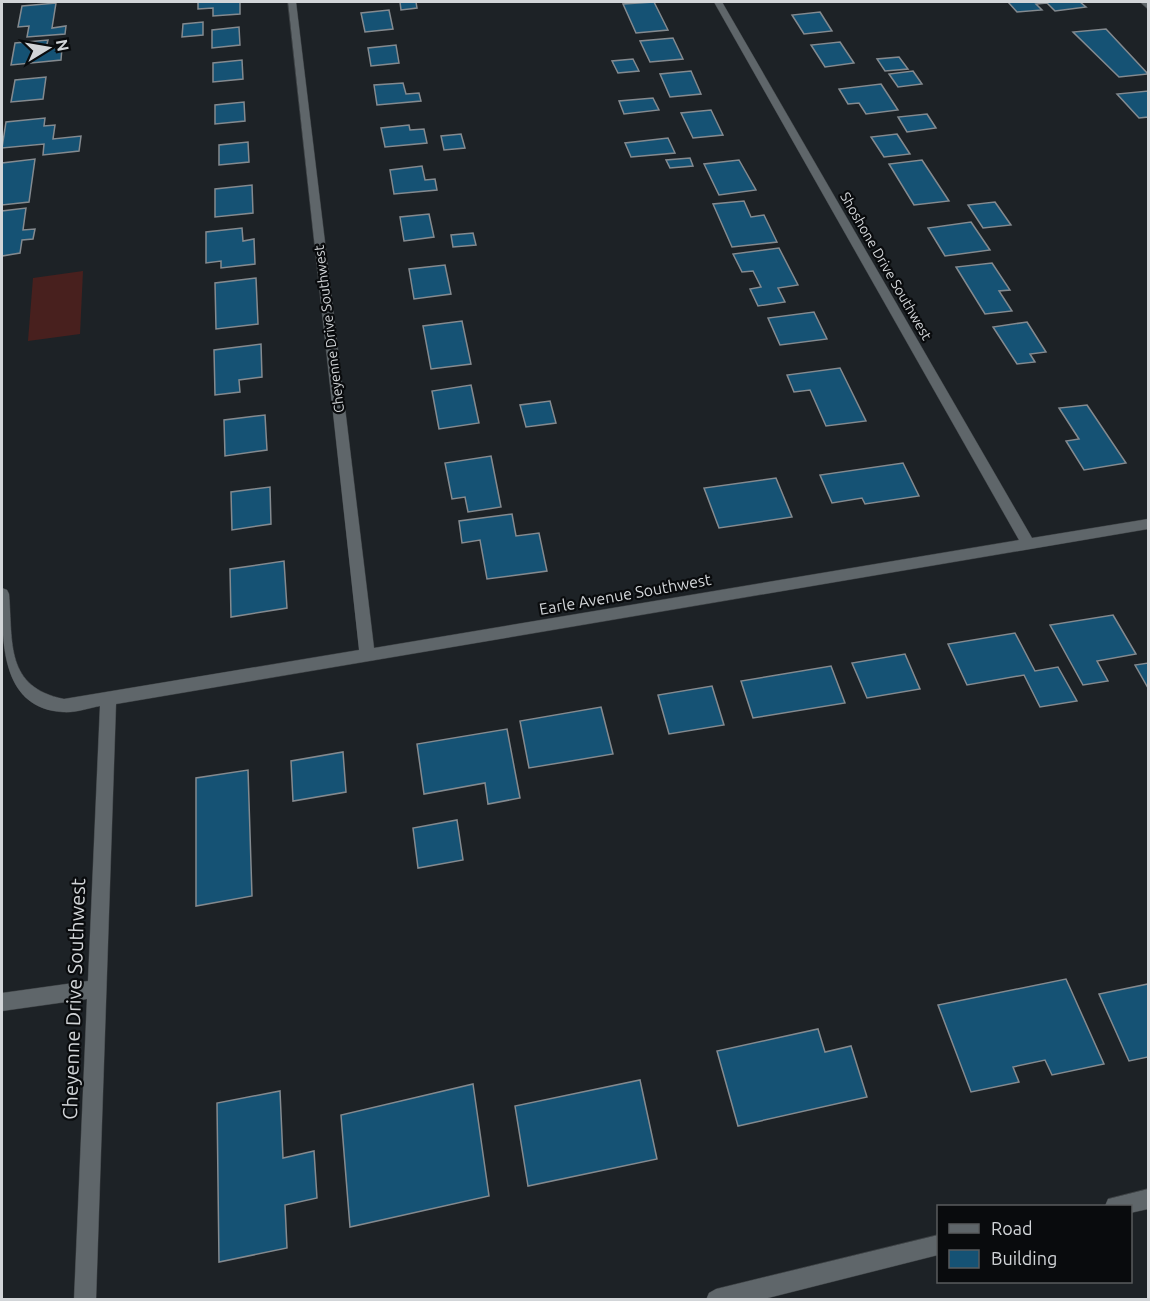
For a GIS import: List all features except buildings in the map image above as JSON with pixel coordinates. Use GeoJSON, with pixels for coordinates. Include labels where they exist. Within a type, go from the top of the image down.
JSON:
{"type":"FeatureCollection","features":[{"type":"Feature","properties":{"kind":"street","name":"Cheyenne Drive Southwest"},"geometry":{"type":"LineString","coordinates":[[292,2],[367,656]]}},
{"type":"Feature","properties":{"kind":"street","name":"Shoshone Drive Southwest"},"geometry":{"type":"LineString","coordinates":[[718,2],[1029,544]]}},
{"type":"Feature","properties":{"kind":"street"},"geometry":{"type":"LineString","coordinates":[[1144,2],[1149,6]]}},
{"type":"Feature","properties":{"kind":"street","name":"Earle Avenue Southwest"},"geometry":{"type":"LineString","coordinates":[[2,594],[8,672],[21,693],[33,700],[64,706],[1149,524]]}},
{"type":"Feature","properties":{"kind":"street","name":"Cheyenne Drive Southwest"},"geometry":{"type":"LineString","coordinates":[[85,1299],[108,700]]}},
{"type":"Feature","properties":{"kind":"street"},"geometry":{"type":"LineString","coordinates":[[2,1002],[97,989]]}},
{"type":"Feature","properties":{"kind":"street"},"geometry":{"type":"LineString","coordinates":[[1120,1205],[1149,1199]]}},
{"type":"Feature","properties":{"kind":"street"},"geometry":{"type":"LineString","coordinates":[[717,1299],[937,1245]]}},
{"type":"Feature","properties":{"kind":"shaded area"},"geometry":{"type":"Polygon","coordinates":[[[83,271],[80,334],[28,341],[33,278],[83,271]]]}}]}
